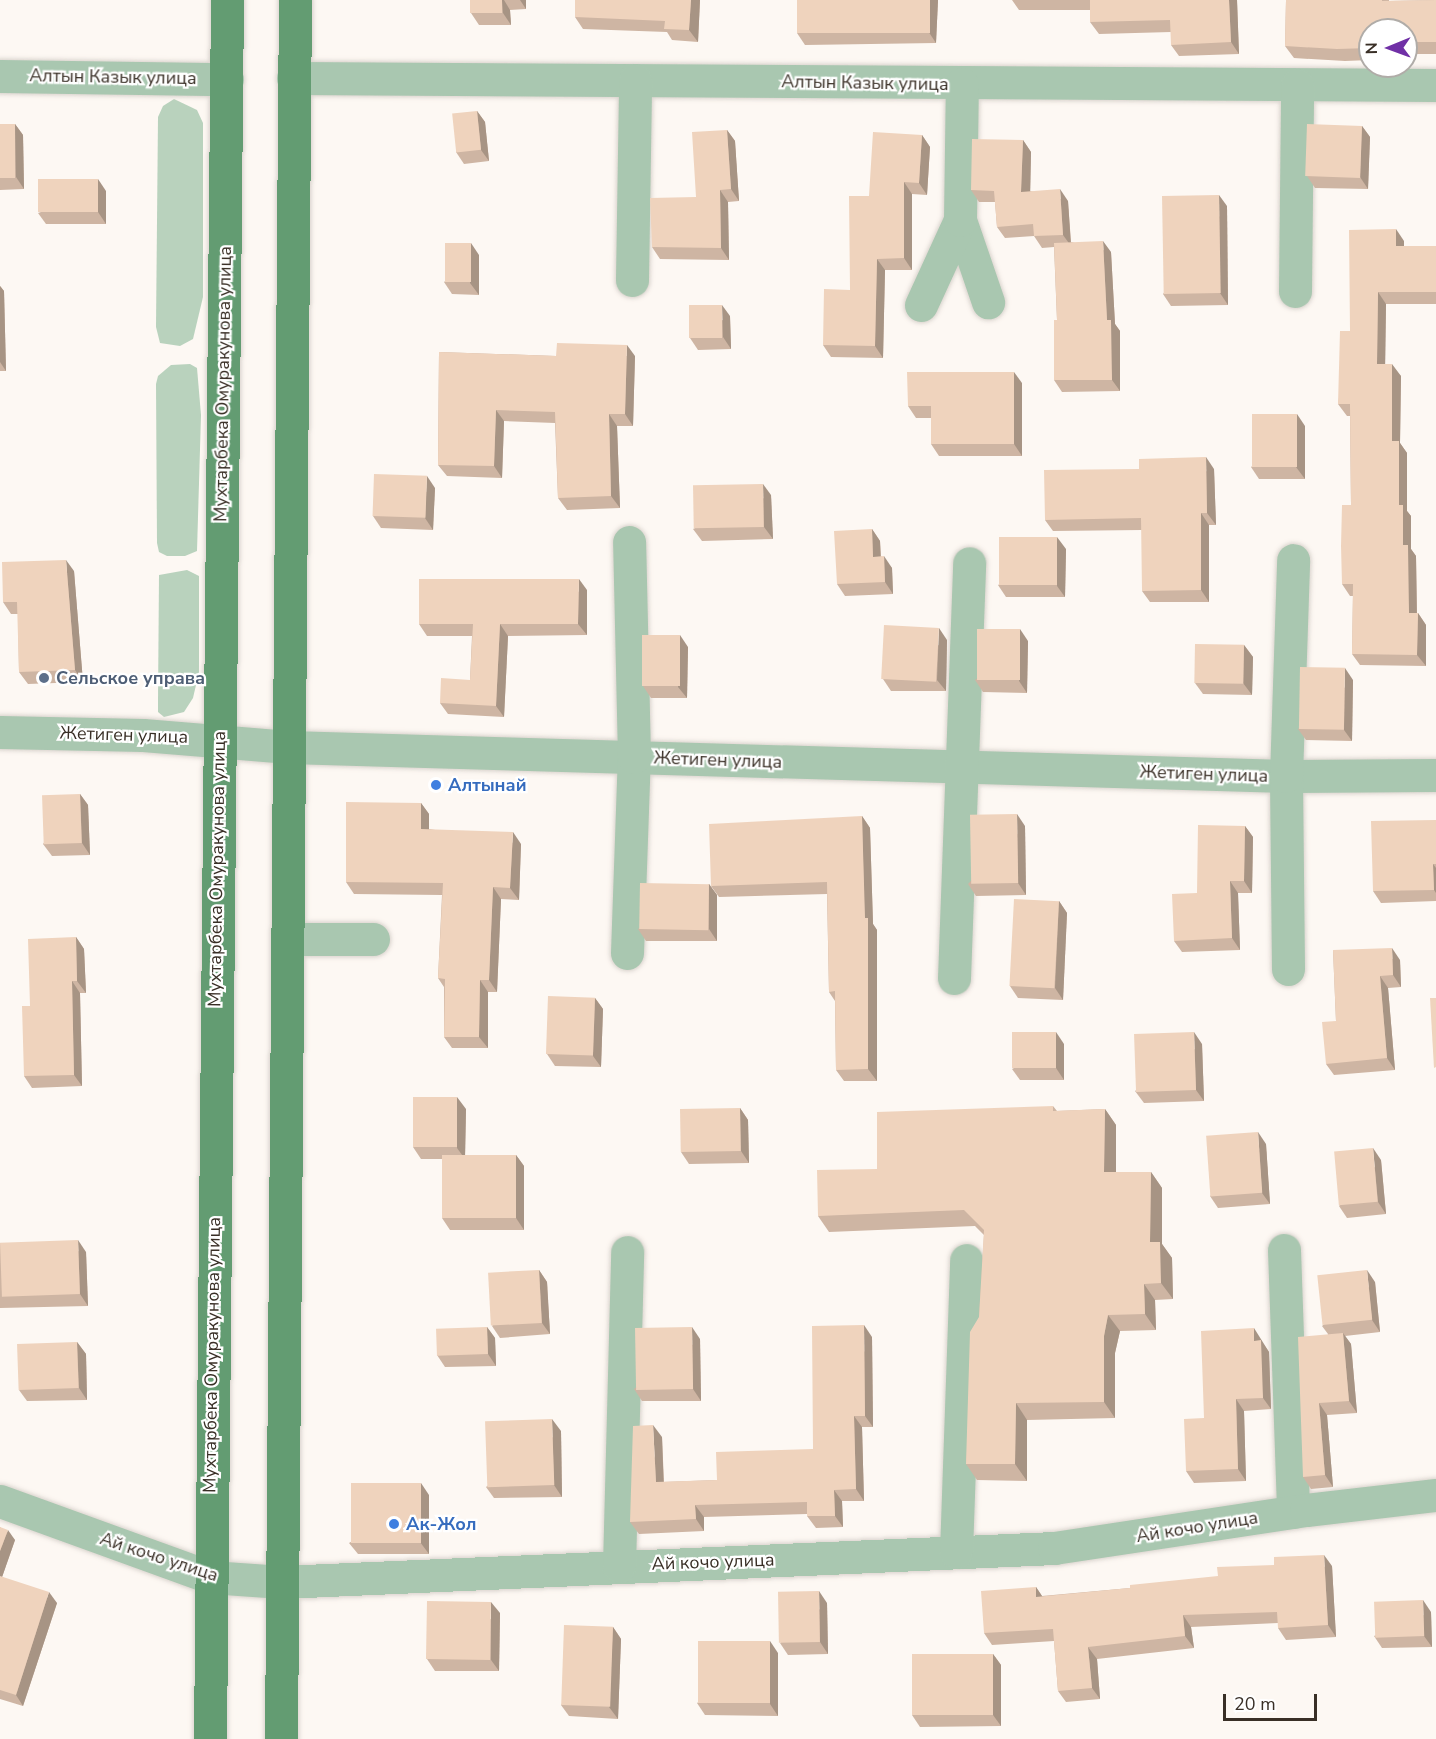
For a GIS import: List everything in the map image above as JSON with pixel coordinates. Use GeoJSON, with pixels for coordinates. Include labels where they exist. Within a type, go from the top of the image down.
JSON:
{"type":"FeatureCollection","features":[{"type":"Feature","properties":{"kind":"main road","name":"Мухтарбека Омуракунова улица"},"geometry":{"type":"LineString","coordinates":[[210,1739],[227,0]]}},
{"type":"Feature","properties":{"kind":"main road"},"geometry":{"type":"LineString","coordinates":[[281,1739],[295,0]]}},
{"type":"Feature","properties":{"kind":"street","name":"Алтын Казык улица"},"geometry":{"type":"LineString","coordinates":[[0,76],[227,78]]}},
{"type":"Feature","properties":{"kind":"street","name":"Алтын Казык улица"},"geometry":{"type":"LineString","coordinates":[[294,78],[962,84],[1436,85]]}},
{"type":"Feature","properties":{"kind":"street"},"geometry":{"type":"LineString","coordinates":[[632,280],[635,80]]}},
{"type":"Feature","properties":{"kind":"street"},"geometry":{"type":"LineString","coordinates":[[962,84],[960,220],[988,302]]}},
{"type":"Feature","properties":{"kind":"street"},"geometry":{"type":"LineString","coordinates":[[1295,291],[1297,85]]}},
{"type":"Feature","properties":{"kind":"street"},"geometry":{"type":"LineString","coordinates":[[921,305],[960,220]]}},
{"type":"Feature","properties":{"kind":"street"},"geometry":{"type":"LineString","coordinates":[[627,953],[634,757],[629,542]]}},
{"type":"Feature","properties":{"kind":"street"},"geometry":{"type":"LineString","coordinates":[[1288,969],[1286,776],[1293,560]]}},
{"type":"Feature","properties":{"kind":"street"},"geometry":{"type":"LineString","coordinates":[[954,978],[969,563]]}},
{"type":"Feature","properties":{"kind":"street","name":"Жетиген улица"},"geometry":{"type":"LineString","coordinates":[[0,732],[218,739],[289,747],[1286,776],[1436,775]]}},
{"type":"Feature","properties":{"kind":"street"},"geometry":{"type":"LineString","coordinates":[[288,939],[373,939]]}},
{"type":"Feature","properties":{"kind":"street"},"geometry":{"type":"LineString","coordinates":[[1284,1250],[1293,1512]]}},
{"type":"Feature","properties":{"kind":"street"},"geometry":{"type":"LineString","coordinates":[[619,1566],[627,1252]]}},
{"type":"Feature","properties":{"kind":"street"},"geometry":{"type":"LineString","coordinates":[[956,1552],[966,1260]]}},
{"type":"Feature","properties":{"kind":"street","name":"Ай кочо улица"},"geometry":{"type":"LineString","coordinates":[[0,1501],[210,1577],[282,1582],[1054,1548],[1293,1512],[1436,1496]]}},
{"type":"Feature","properties":{"kind":"green space"},"geometry":{"type":"Polygon","coordinates":[[[174,99],[197,110],[203,123],[203,297],[193,339],[180,346],[160,343],[156,327],[158,117],[163,106],[174,99]]]}},
{"type":"Feature","properties":{"kind":"green space"},"geometry":{"type":"Polygon","coordinates":[[[190,364],[197,368],[201,415],[197,551],[185,556],[167,556],[159,552],[157,543],[156,384],[158,376],[171,365],[190,364]]]}},
{"type":"Feature","properties":{"kind":"green space"},"geometry":{"type":"Polygon","coordinates":[[[187,570],[199,576],[199,672],[193,698],[184,712],[164,717],[158,712],[159,575],[187,570]]]}},
{"type":"Feature","properties":{"kind":"building"},"geometry":{"type":"Polygon","coordinates":[[[470,0],[502,0],[502,13],[470,13],[470,0]]]}},
{"type":"Feature","properties":{"kind":"building"},"geometry":{"type":"Polygon","coordinates":[[[575,0],[691,0],[689,30],[664,29],[665,21],[575,17],[575,0]]]}},
{"type":"Feature","properties":{"kind":"building"},"geometry":{"type":"Polygon","coordinates":[[[797,0],[930,0],[930,33],[797,33],[797,0]]]}},
{"type":"Feature","properties":{"kind":"building"},"geometry":{"type":"Polygon","coordinates":[[[1090,0],[1229,0],[1231,42],[1171,45],[1170,20],[1090,22],[1090,0]]]}},
{"type":"Feature","properties":{"kind":"building"},"geometry":{"type":"Polygon","coordinates":[[[1286,0],[1436,0],[1436,42],[1418,42],[1418,18],[1358,18],[1358,48],[1285,46],[1286,0]]]}},
{"type":"Feature","properties":{"kind":"building"},"geometry":{"type":"Polygon","coordinates":[[[477,111],[481,150],[456,152],[452,114],[477,111]]]}},
{"type":"Feature","properties":{"kind":"building"},"geometry":{"type":"Polygon","coordinates":[[[0,124],[15,124],[15,178],[0,178],[0,124]]]}},
{"type":"Feature","properties":{"kind":"building"},"geometry":{"type":"Polygon","coordinates":[[[1307,124],[1362,126],[1360,178],[1305,176],[1307,124]]]}},
{"type":"Feature","properties":{"kind":"building"},"geometry":{"type":"Polygon","coordinates":[[[727,130],[731,189],[720,190],[721,248],[652,247],[650,198],[696,197],[692,132],[727,130]]]}},
{"type":"Feature","properties":{"kind":"building"},"geometry":{"type":"Polygon","coordinates":[[[873,132],[922,135],[919,183],[904,182],[904,258],[877,259],[875,346],[823,345],[824,289],[850,290],[849,196],[869,196],[873,132]]]}},
{"type":"Feature","properties":{"kind":"building"},"geometry":{"type":"Polygon","coordinates":[[[972,139],[1023,140],[1021,192],[1060,189],[1063,235],[1034,236],[1033,224],[997,227],[994,191],[971,190],[972,139]]]}},
{"type":"Feature","properties":{"kind":"building"},"geometry":{"type":"Polygon","coordinates":[[[38,179],[98,179],[98,212],[38,212],[38,179]]]}},
{"type":"Feature","properties":{"kind":"building"},"geometry":{"type":"Polygon","coordinates":[[[1219,195],[1221,293],[1164,294],[1162,196],[1219,195]]]}},
{"type":"Feature","properties":{"kind":"building"},"geometry":{"type":"Polygon","coordinates":[[[1396,229],[1396,246],[1436,246],[1436,292],[1378,292],[1377,364],[1392,364],[1392,441],[1399,441],[1399,505],[1403,505],[1403,545],[1408,545],[1409,613],[1418,613],[1417,655],[1352,654],[1353,584],[1342,584],[1341,546],[1342,505],[1351,505],[1350,404],[1338,404],[1340,331],[1350,331],[1349,230],[1396,229]]]}},
{"type":"Feature","properties":{"kind":"building"},"geometry":{"type":"Polygon","coordinates":[[[1103,241],[1107,320],[1111,320],[1112,380],[1054,380],[1054,320],[1057,320],[1054,243],[1103,241]]]}},
{"type":"Feature","properties":{"kind":"building"},"geometry":{"type":"Polygon","coordinates":[[[445,243],[471,243],[471,282],[445,282],[445,243]]]}},
{"type":"Feature","properties":{"kind":"building"},"geometry":{"type":"Polygon","coordinates":[[[689,305],[722,305],[722,338],[689,338],[689,305]]]}},
{"type":"Feature","properties":{"kind":"building"},"geometry":{"type":"Polygon","coordinates":[[[557,343],[627,345],[625,414],[609,414],[611,496],[558,498],[555,412],[496,410],[494,466],[438,465],[439,352],[556,356],[557,343]]]}},
{"type":"Feature","properties":{"kind":"building"},"geometry":{"type":"Polygon","coordinates":[[[907,372],[1014,372],[1014,444],[931,444],[931,406],[908,406],[907,372]]]}},
{"type":"Feature","properties":{"kind":"building"},"geometry":{"type":"Polygon","coordinates":[[[1252,414],[1297,414],[1297,467],[1252,467],[1252,414]]]}},
{"type":"Feature","properties":{"kind":"building"},"geometry":{"type":"Polygon","coordinates":[[[1206,457],[1207,513],[1201,513],[1201,590],[1142,591],[1141,518],[1045,520],[1044,470],[1139,469],[1139,459],[1206,457]]]}},
{"type":"Feature","properties":{"kind":"building"},"geometry":{"type":"Polygon","coordinates":[[[374,474],[427,476],[426,518],[373,516],[374,474]]]}},
{"type":"Feature","properties":{"kind":"building"},"geometry":{"type":"Polygon","coordinates":[[[763,484],[764,527],[694,528],[693,485],[763,484]]]}},
{"type":"Feature","properties":{"kind":"building"},"geometry":{"type":"Polygon","coordinates":[[[872,529],[873,557],[884,556],[885,582],[837,584],[834,531],[872,529]]]}},
{"type":"Feature","properties":{"kind":"building"},"geometry":{"type":"Polygon","coordinates":[[[999,537],[1057,537],[1057,585],[999,585],[999,537]]]}},
{"type":"Feature","properties":{"kind":"building"},"geometry":{"type":"Polygon","coordinates":[[[66,560],[75,670],[19,672],[17,602],[3,602],[2,562],[66,560]]]}},
{"type":"Feature","properties":{"kind":"building"},"geometry":{"type":"Polygon","coordinates":[[[419,579],[579,579],[578,624],[500,624],[496,706],[440,703],[441,678],[470,680],[473,624],[419,624],[419,579]]]}},
{"type":"Feature","properties":{"kind":"building"},"geometry":{"type":"Polygon","coordinates":[[[884,625],[939,628],[936,682],[881,679],[884,625]]]}},
{"type":"Feature","properties":{"kind":"building"},"geometry":{"type":"Polygon","coordinates":[[[977,629],[1020,629],[1020,680],[977,680],[977,629]]]}},
{"type":"Feature","properties":{"kind":"building"},"geometry":{"type":"Polygon","coordinates":[[[642,635],[680,635],[680,686],[642,686],[642,635]]]}},
{"type":"Feature","properties":{"kind":"building"},"geometry":{"type":"Polygon","coordinates":[[[1195,644],[1244,645],[1243,684],[1194,683],[1195,644]]]}},
{"type":"Feature","properties":{"kind":"building"},"geometry":{"type":"Polygon","coordinates":[[[1300,667],[1345,668],[1344,730],[1299,729],[1300,667]]]}},
{"type":"Feature","properties":{"kind":"building"},"geometry":{"type":"Polygon","coordinates":[[[80,794],[82,843],[44,844],[42,795],[80,794]]]}},
{"type":"Feature","properties":{"kind":"building"},"geometry":{"type":"Polygon","coordinates":[[[346,802],[421,803],[421,829],[513,832],[510,888],[493,887],[489,980],[480,980],[479,1037],[444,1037],[445,979],[438,978],[443,883],[346,882],[346,802]]]}},
{"type":"Feature","properties":{"kind":"building"},"geometry":{"type":"Polygon","coordinates":[[[1017,814],[1018,883],[971,884],[970,815],[1017,814]]]}},
{"type":"Feature","properties":{"kind":"building"},"geometry":{"type":"Polygon","coordinates":[[[862,816],[865,918],[868,918],[868,1069],[836,1070],[835,991],[829,992],[827,882],[711,886],[709,824],[862,816]]]}},
{"type":"Feature","properties":{"kind":"building"},"geometry":{"type":"Polygon","coordinates":[[[1436,820],[1434,890],[1373,891],[1371,821],[1436,820]]]}},
{"type":"Feature","properties":{"kind":"building"},"geometry":{"type":"Polygon","coordinates":[[[1198,825],[1245,826],[1244,881],[1230,881],[1232,938],[1174,941],[1172,894],[1197,893],[1198,825]]]}},
{"type":"Feature","properties":{"kind":"building"},"geometry":{"type":"Polygon","coordinates":[[[640,883],[709,884],[708,930],[639,929],[640,883]]]}},
{"type":"Feature","properties":{"kind":"building"},"geometry":{"type":"Polygon","coordinates":[[[1014,899],[1059,901],[1054,988],[1009,986],[1014,899]]]}},
{"type":"Feature","properties":{"kind":"building"},"geometry":{"type":"Polygon","coordinates":[[[76,937],[77,981],[72,981],[74,1075],[24,1076],[22,1006],[30,1006],[28,939],[76,937]]]}},
{"type":"Feature","properties":{"kind":"building"},"geometry":{"type":"Polygon","coordinates":[[[1392,948],[1393,975],[1380,976],[1387,1058],[1326,1064],[1322,1022],[1336,1021],[1333,950],[1392,948]]]}},
{"type":"Feature","properties":{"kind":"building"},"geometry":{"type":"Polygon","coordinates":[[[548,996],[595,998],[593,1056],[546,1054],[548,996]]]}},
{"type":"Feature","properties":{"kind":"building"},"geometry":{"type":"Polygon","coordinates":[[[1430,998],[1436,998],[1436,1067],[1434,1068],[1430,998]]]}},
{"type":"Feature","properties":{"kind":"building"},"geometry":{"type":"Polygon","coordinates":[[[1012,1032],[1056,1032],[1056,1068],[1012,1068],[1012,1032]]]}},
{"type":"Feature","properties":{"kind":"building"},"geometry":{"type":"Polygon","coordinates":[[[1194,1032],[1196,1090],[1136,1092],[1134,1034],[1194,1032]]]}},
{"type":"Feature","properties":{"kind":"building"},"geometry":{"type":"Polygon","coordinates":[[[413,1097],[457,1097],[457,1147],[413,1147],[413,1097]]]}},
{"type":"Feature","properties":{"kind":"building"},"geometry":{"type":"Polygon","coordinates":[[[1053,1106],[1053,1111],[1105,1109],[1104,1172],[1151,1172],[1150,1242],[1160,1242],[1161,1283],[1144,1284],[1145,1314],[1108,1315],[1104,1336],[1104,1402],[1016,1403],[1015,1464],[966,1464],[970,1332],[979,1317],[984,1230],[964,1210],[818,1216],[817,1170],[877,1169],[877,1112],[1053,1106]]]}},
{"type":"Feature","properties":{"kind":"building"},"geometry":{"type":"Polygon","coordinates":[[[740,1108],[741,1151],[681,1152],[680,1109],[740,1108]]]}},
{"type":"Feature","properties":{"kind":"building"},"geometry":{"type":"Polygon","coordinates":[[[1258,1132],[1262,1193],[1210,1196],[1206,1136],[1258,1132]]]}},
{"type":"Feature","properties":{"kind":"building"},"geometry":{"type":"Polygon","coordinates":[[[1373,1148],[1378,1202],[1339,1205],[1334,1151],[1373,1148]]]}},
{"type":"Feature","properties":{"kind":"building"},"geometry":{"type":"Polygon","coordinates":[[[442,1155],[516,1155],[516,1218],[442,1218],[442,1155]]]}},
{"type":"Feature","properties":{"kind":"building"},"geometry":{"type":"Polygon","coordinates":[[[78,1240],[80,1294],[2,1297],[0,1243],[78,1240]]]}},
{"type":"Feature","properties":{"kind":"building"},"geometry":{"type":"Polygon","coordinates":[[[539,1270],[542,1323],[491,1326],[488,1273],[539,1270]]]}},
{"type":"Feature","properties":{"kind":"building"},"geometry":{"type":"Polygon","coordinates":[[[1367,1270],[1372,1320],[1323,1325],[1317,1275],[1367,1270]]]}},
{"type":"Feature","properties":{"kind":"building"},"geometry":{"type":"Polygon","coordinates":[[[864,1325],[865,1416],[854,1416],[856,1489],[834,1490],[835,1516],[807,1516],[807,1502],[695,1505],[696,1519],[630,1522],[633,1426],[653,1425],[656,1482],[717,1480],[716,1452],[813,1449],[812,1326],[864,1325]]]}},
{"type":"Feature","properties":{"kind":"building"},"geometry":{"type":"Polygon","coordinates":[[[487,1327],[488,1354],[437,1356],[436,1329],[487,1327]]]}},
{"type":"Feature","properties":{"kind":"building"},"geometry":{"type":"Polygon","coordinates":[[[692,1327],[693,1389],[636,1390],[635,1328],[692,1327]]]}},
{"type":"Feature","properties":{"kind":"building"},"geometry":{"type":"Polygon","coordinates":[[[1254,1328],[1254,1341],[1261,1340],[1263,1398],[1236,1399],[1238,1469],[1186,1471],[1184,1419],[1204,1418],[1201,1331],[1254,1328]]]}},
{"type":"Feature","properties":{"kind":"building"},"geometry":{"type":"Polygon","coordinates":[[[1343,1333],[1349,1401],[1319,1403],[1325,1475],[1303,1477],[1298,1337],[1343,1333]]]}},
{"type":"Feature","properties":{"kind":"building"},"geometry":{"type":"Polygon","coordinates":[[[77,1342],[79,1388],[19,1390],[17,1344],[77,1342]]]}},
{"type":"Feature","properties":{"kind":"building"},"geometry":{"type":"Polygon","coordinates":[[[552,1419],[554,1485],[487,1487],[485,1421],[552,1419]]]}},
{"type":"Feature","properties":{"kind":"building","name":"Ак-Жол"},"geometry":{"type":"Polygon","coordinates":[[[351,1483],[421,1483],[421,1543],[351,1543],[351,1483]]]}},
{"type":"Feature","properties":{"kind":"building"},"geometry":{"type":"Polygon","coordinates":[[[0,1527],[8,1530],[0,1551],[0,1527]]]}},
{"type":"Feature","properties":{"kind":"building"},"geometry":{"type":"Polygon","coordinates":[[[1324,1555],[1328,1625],[1278,1628],[1277,1612],[1183,1615],[1185,1636],[1088,1647],[1092,1688],[1058,1691],[1053,1629],[984,1633],[981,1591],[1036,1587],[1036,1597],[1130,1588],[1130,1585],[1218,1576],[1217,1567],[1274,1565],[1274,1557],[1324,1555]]]}},
{"type":"Feature","properties":{"kind":"building"},"geometry":{"type":"Polygon","coordinates":[[[0,1576],[49,1592],[16,1695],[0,1690],[0,1576]]]}},
{"type":"Feature","properties":{"kind":"building"},"geometry":{"type":"Polygon","coordinates":[[[819,1591],[820,1642],[779,1643],[778,1592],[819,1591]]]}},
{"type":"Feature","properties":{"kind":"building"},"geometry":{"type":"Polygon","coordinates":[[[1423,1600],[1424,1636],[1375,1638],[1374,1602],[1423,1600]]]}},
{"type":"Feature","properties":{"kind":"building"},"geometry":{"type":"Polygon","coordinates":[[[427,1601],[491,1602],[490,1660],[426,1659],[427,1601]]]}},
{"type":"Feature","properties":{"kind":"building"},"geometry":{"type":"Polygon","coordinates":[[[564,1625],[613,1627],[610,1707],[561,1705],[564,1625]]]}},
{"type":"Feature","properties":{"kind":"building"},"geometry":{"type":"Polygon","coordinates":[[[698,1641],[770,1641],[770,1703],[698,1703],[698,1641]]]}},
{"type":"Feature","properties":{"kind":"building"},"geometry":{"type":"Polygon","coordinates":[[[912,1654],[993,1654],[993,1715],[912,1715],[912,1654]]]}},
{"type":"Feature","properties":{"kind":"place","name":"Сельское управа"},"geometry":{"type":"Point","coordinates":[44,678]}},
{"type":"Feature","properties":{"kind":"place","name":"Алтынай"},"geometry":{"type":"Point","coordinates":[436,785]}},
{"type":"Feature","properties":{"kind":"place","name":"Ак-Жол"},"geometry":{"type":"Point","coordinates":[394,1524]}}]}
